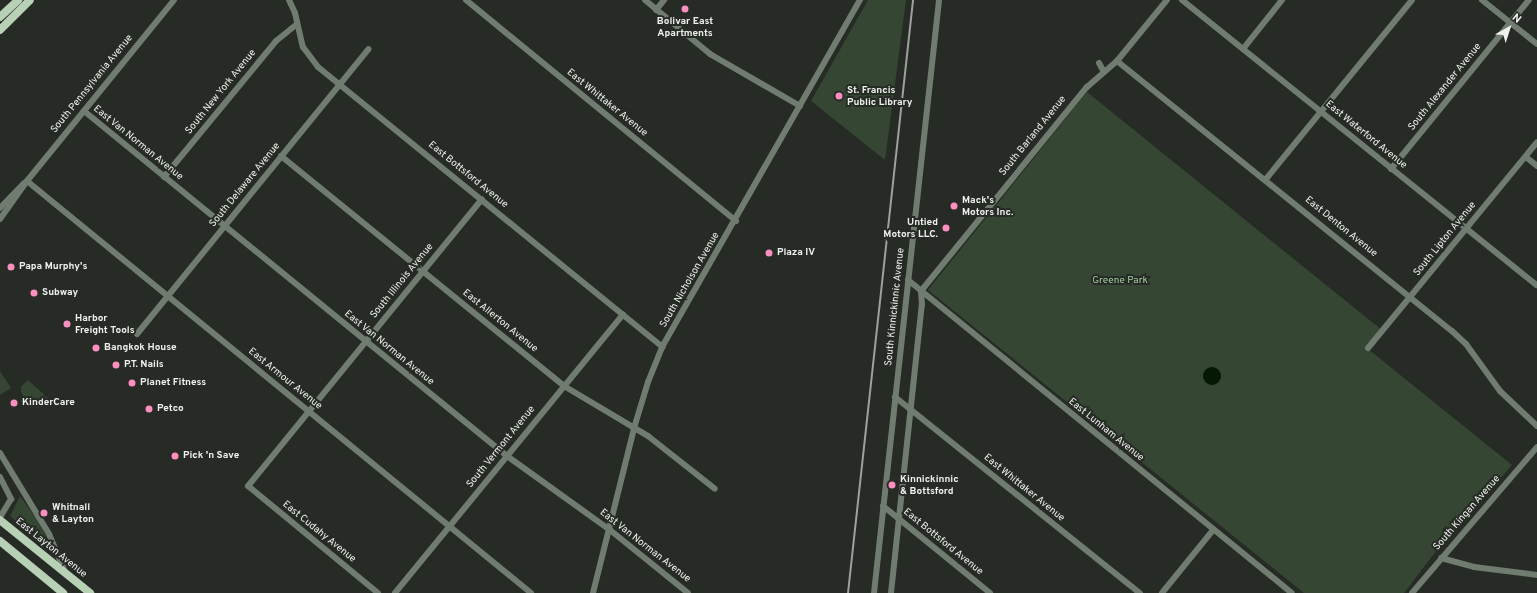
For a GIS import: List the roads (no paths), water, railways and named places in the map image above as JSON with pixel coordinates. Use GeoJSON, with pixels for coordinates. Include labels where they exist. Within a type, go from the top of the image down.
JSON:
{"type":"FeatureCollection","features":[{"type":"Feature","properties":{"kind":"main road"},"geometry":{"type":"LineString","coordinates":[[0,17],[18,0]]}},
{"type":"Feature","properties":{"kind":"main road"},"geometry":{"type":"LineString","coordinates":[[0,30],[30,0]]}},
{"type":"Feature","properties":{"kind":"main road","name":"East Layton Avenue"},"geometry":{"type":"LineString","coordinates":[[0,518],[90,593]]}},
{"type":"Feature","properties":{"kind":"main road"},"geometry":{"type":"LineString","coordinates":[[0,541],[63,593]]}},
{"type":"Feature","properties":{"kind":"street","name":"South Pennsylvania Avenue"},"geometry":{"type":"LineString","coordinates":[[0,208],[26,181],[174,0]]}},
{"type":"Feature","properties":{"kind":"street","name":"East Bottsford Avenue"},"geometry":{"type":"LineString","coordinates":[[289,0],[297,24],[298,35],[308,56],[340,84],[662,347]]}},
{"type":"Feature","properties":{"kind":"street","name":"East Whittaker Avenue"},"geometry":{"type":"LineString","coordinates":[[466,0],[736,221]]}},
{"type":"Feature","properties":{"kind":"street"},"geometry":{"type":"LineString","coordinates":[[645,0],[716,58],[800,106]]}},
{"type":"Feature","properties":{"kind":"street"},"geometry":{"type":"LineString","coordinates":[[656,10],[664,0]]}},
{"type":"Feature","properties":{"kind":"street","name":"South Nicholson Avenue"},"geometry":{"type":"LineString","coordinates":[[593,593],[610,530],[634,428],[648,382],[662,347],[736,221],[860,0]]}},
{"type":"Feature","properties":{"kind":"street","name":"South Kinnickinnic Avenue"},"geometry":{"type":"LineString","coordinates":[[874,593],[939,0]]}},
{"type":"Feature","properties":{"kind":"street","name":"South Barland Avenue"},"geometry":{"type":"LineString","coordinates":[[921,290],[1087,86],[1117,61],[1167,0]]}},
{"type":"Feature","properties":{"kind":"street","name":"East Waterford Avenue"},"geometry":{"type":"LineString","coordinates":[[1182,0],[1537,285]]}},
{"type":"Feature","properties":{"kind":"street"},"geometry":{"type":"LineString","coordinates":[[1244,49],[1282,0]]}},
{"type":"Feature","properties":{"kind":"street"},"geometry":{"type":"LineString","coordinates":[[1266,179],[1412,0]]}},
{"type":"Feature","properties":{"kind":"street"},"geometry":{"type":"LineString","coordinates":[[1482,0],[1537,44]]}},
{"type":"Feature","properties":{"kind":"street","name":"South Alexander Avenue"},"geometry":{"type":"LineString","coordinates":[[1391,169],[1529,0]]}},
{"type":"Feature","properties":{"kind":"street","name":"South New York Avenue"},"geometry":{"type":"LineString","coordinates":[[164,177],[276,41],[297,24]]}},
{"type":"Feature","properties":{"kind":"street","name":"South Delaware Avenue"},"geometry":{"type":"LineString","coordinates":[[137,334],[369,49]]}},
{"type":"Feature","properties":{"kind":"street","name":"East Denton Avenue"},"geometry":{"type":"LineString","coordinates":[[1117,61],[1266,179],[1410,296],[1466,344],[1500,391],[1537,426]]}},
{"type":"Feature","properties":{"kind":"street"},"geometry":{"type":"LineString","coordinates":[[1099,63],[1104,72]]}},
{"type":"Feature","properties":{"kind":"street","name":"East Van Norman Avenue"},"geometry":{"type":"LineString","coordinates":[[84,111],[507,456],[610,530],[688,593]]}},
{"type":"Feature","properties":{"kind":"street","name":"South Lipton Avenue"},"geometry":{"type":"LineString","coordinates":[[1368,348],[1537,142]]}},
{"type":"Feature","properties":{"kind":"street","name":"East Allerton Avenue"},"geometry":{"type":"LineString","coordinates":[[281,156],[564,386],[634,428],[715,489]]}},
{"type":"Feature","properties":{"kind":"street"},"geometry":{"type":"LineString","coordinates":[[1526,157],[1537,166]]}},
{"type":"Feature","properties":{"kind":"street","name":"South Pennsylvania Avenue"},"geometry":{"type":"LineString","coordinates":[[0,219],[26,181]]}},
{"type":"Feature","properties":{"kind":"street","name":"East Armour Avenue"},"geometry":{"type":"LineString","coordinates":[[26,181],[531,593]]}},
{"type":"Feature","properties":{"kind":"street","name":"South Illinois Avenue"},"geometry":{"type":"LineString","coordinates":[[248,486],[482,199]]}},
{"type":"Feature","properties":{"kind":"street","name":"East Lunham Avenue"},"geometry":{"type":"LineString","coordinates":[[908,280],[1292,593]]}},
{"type":"Feature","properties":{"kind":"street"},"geometry":{"type":"LineString","coordinates":[[891,593],[922,305],[921,290]]}},
{"type":"Feature","properties":{"kind":"street","name":"South Vermont Avenue"},"geometry":{"type":"LineString","coordinates":[[395,593],[623,314]]}},
{"type":"Feature","properties":{"kind":"street","name":"East Whittaker Avenue"},"geometry":{"type":"LineString","coordinates":[[895,397],[1140,593]]}},
{"type":"Feature","properties":{"kind":"street","name":"South Kingan Avenue"},"geometry":{"type":"LineString","coordinates":[[1412,593],[1537,447]]}},
{"type":"Feature","properties":{"kind":"street"},"geometry":{"type":"LineString","coordinates":[[0,453],[49,534],[65,572]]}},
{"type":"Feature","properties":{"kind":"street"},"geometry":{"type":"LineString","coordinates":[[0,477],[11,499],[0,518]]}},
{"type":"Feature","properties":{"kind":"street","name":"East Cudahy Avenue"},"geometry":{"type":"LineString","coordinates":[[248,486],[378,593]]}},
{"type":"Feature","properties":{"kind":"street","name":"East Bottsford Avenue"},"geometry":{"type":"LineString","coordinates":[[883,506],[990,593]]}},
{"type":"Feature","properties":{"kind":"street"},"geometry":{"type":"LineString","coordinates":[[1162,593],[1213,530]]}},
{"type":"Feature","properties":{"kind":"street"},"geometry":{"type":"LineString","coordinates":[[1441,558],[1474,567],[1537,575]]}},
{"type":"Feature","properties":{"kind":"railway"},"geometry":{"type":"LineString","coordinates":[[848,593],[913,0]]}},
{"type":"Feature","properties":{"kind":"place","name":"Bolivar East Apartments"},"geometry":{"type":"Point","coordinates":[685,9]}},
{"type":"Feature","properties":{"kind":"place","name":"St. Francis Public Library"},"geometry":{"type":"Point","coordinates":[839,96]}},
{"type":"Feature","properties":{"kind":"place","name":"Mack's Motors Inc."},"geometry":{"type":"Point","coordinates":[954,206]}},
{"type":"Feature","properties":{"kind":"place","name":"Untied Motors LLC."},"geometry":{"type":"Point","coordinates":[946,228]}},
{"type":"Feature","properties":{"kind":"place","name":"Plaza IV"},"geometry":{"type":"Point","coordinates":[769,253]}},
{"type":"Feature","properties":{"kind":"place","name":"Papa Murphy's"},"geometry":{"type":"Point","coordinates":[11,267]}},
{"type":"Feature","properties":{"kind":"place","name":"Subway"},"geometry":{"type":"Point","coordinates":[34,293]}},
{"type":"Feature","properties":{"kind":"place","name":"Harbor Freight Tools"},"geometry":{"type":"Point","coordinates":[67,324]}},
{"type":"Feature","properties":{"kind":"place","name":"Bangkok House"},"geometry":{"type":"Point","coordinates":[96,348]}},
{"type":"Feature","properties":{"kind":"place","name":"P.T. Nails"},"geometry":{"type":"Point","coordinates":[116,365]}},
{"type":"Feature","properties":{"kind":"place","name":"Planet Fitness"},"geometry":{"type":"Point","coordinates":[132,383]}},
{"type":"Feature","properties":{"kind":"place","name":"KinderCare"},"geometry":{"type":"Point","coordinates":[14,403]}},
{"type":"Feature","properties":{"kind":"place","name":"Petco"},"geometry":{"type":"Point","coordinates":[149,409]}},
{"type":"Feature","properties":{"kind":"place","name":"Pick 'n Save"},"geometry":{"type":"Point","coordinates":[175,456]}},
{"type":"Feature","properties":{"kind":"place","name":"Kinnickinnic & Bottsford"},"geometry":{"type":"Point","coordinates":[892,485]}},
{"type":"Feature","properties":{"kind":"place","name":"Whitnall & Layton"},"geometry":{"type":"Point","coordinates":[44,513]}},
{"type":"Feature","properties":{"kind":"park label","name":"Greene Park"},"geometry":{"type":"Point","coordinates":[1120,281]}}]}
